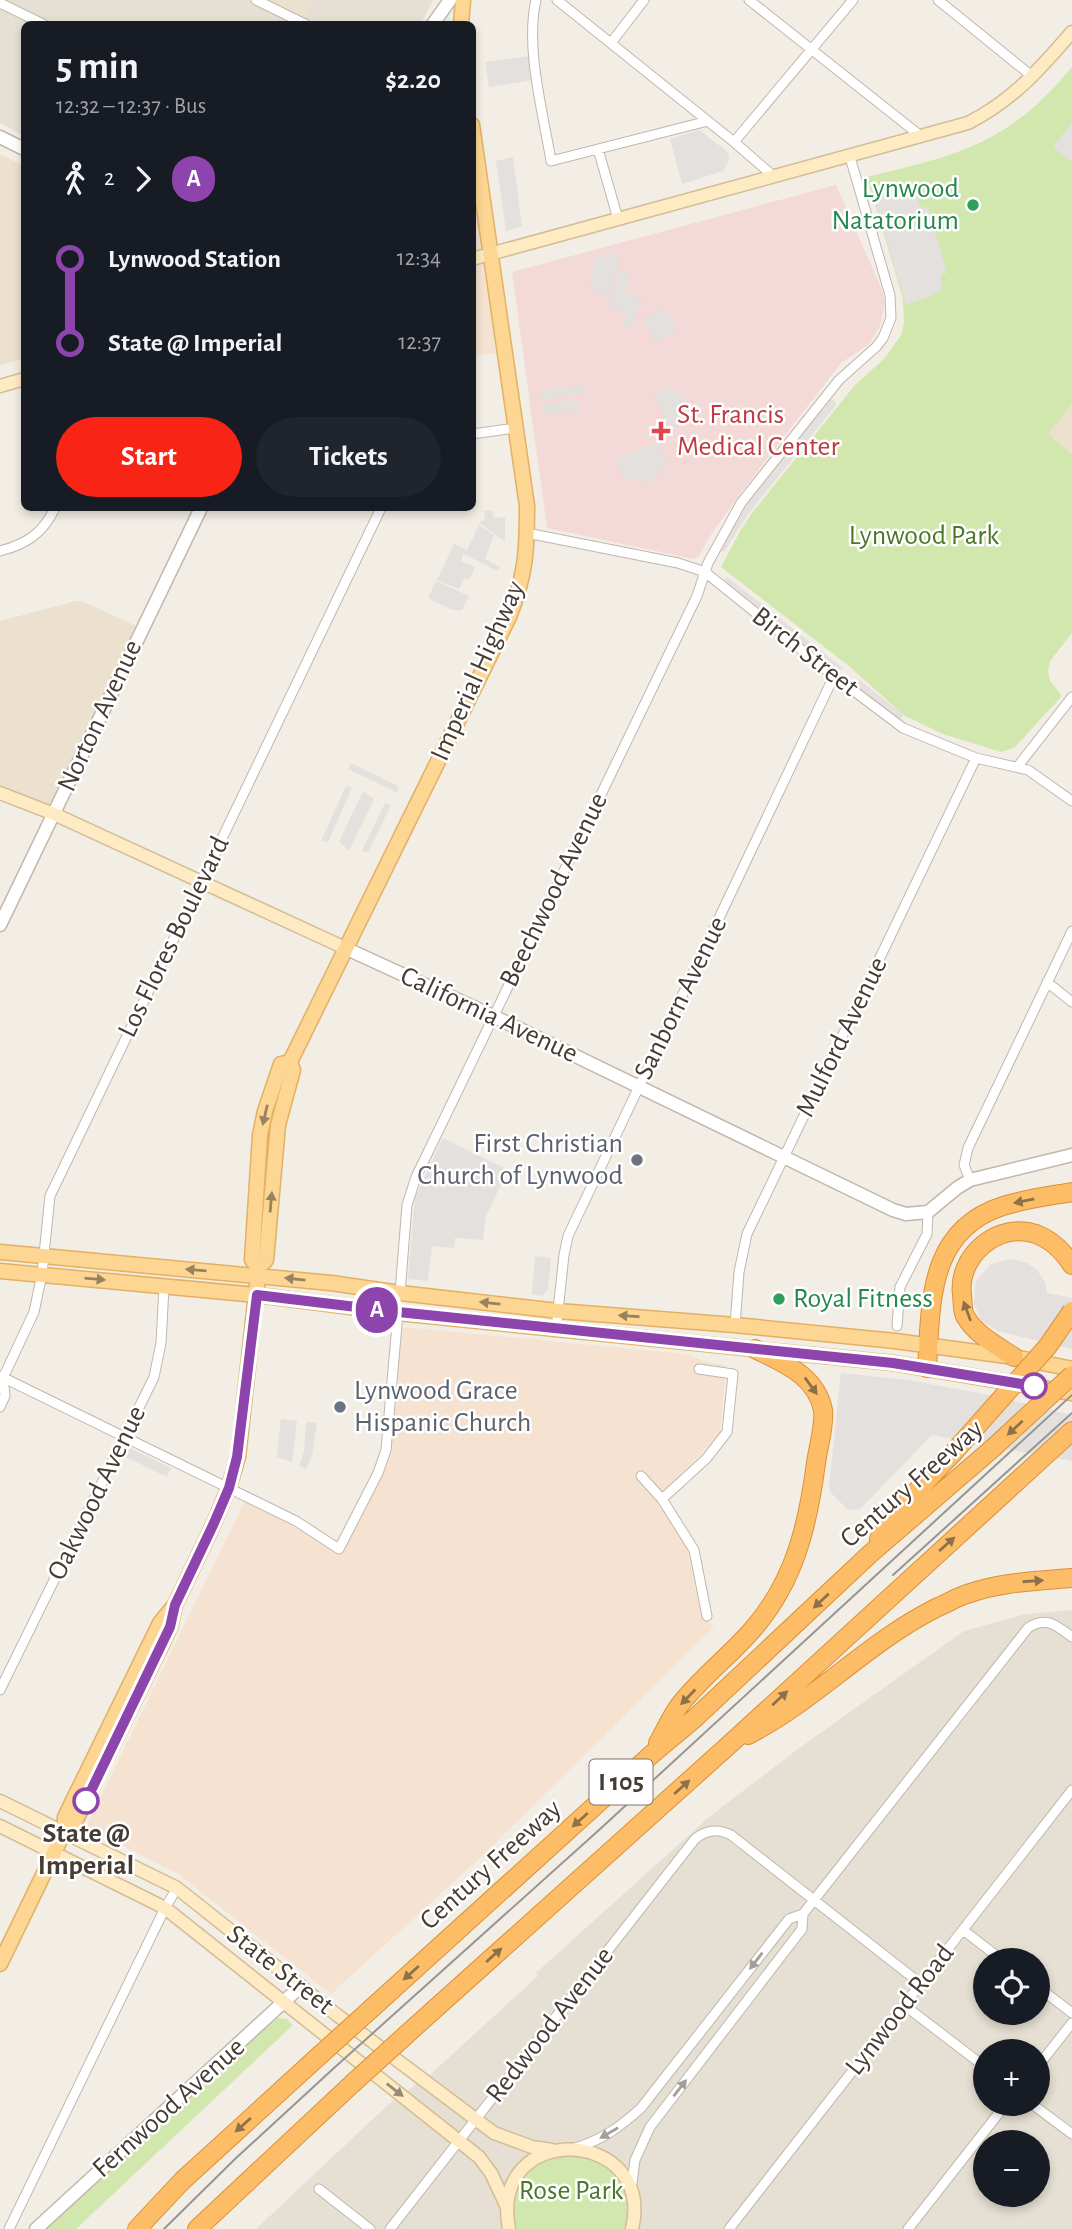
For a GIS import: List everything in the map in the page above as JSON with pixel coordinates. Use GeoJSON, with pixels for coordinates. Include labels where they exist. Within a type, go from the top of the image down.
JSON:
{"type":"FeatureCollection","features":[{"type":"Feature","properties":{"kind":"highway"},"geometry":{"type":"LineString","coordinates":[[928,1368],[936,1275],[944,1253],[957,1234],[978,1217],[1003,1206],[1072,1192]]}},
{"type":"Feature","properties":{"kind":"highway"},"geometry":{"type":"LineString","coordinates":[[1014,1357],[980,1335],[964,1314],[961,1286],[969,1259],[979,1246],[1000,1235],[1015,1233],[1035,1234],[1057,1246],[1072,1264]]}},
{"type":"Feature","properties":{"kind":"highway"},"geometry":{"type":"LineString","coordinates":[[870,1554],[894,1515],[1048,1346],[1072,1311]]}},
{"type":"Feature","properties":{"kind":"highway"},"geometry":{"type":"LineString","coordinates":[[653,1754],[678,1707],[754,1628],[778,1594],[792,1569],[803,1538],[810,1509],[823,1412],[815,1389],[799,1371],[755,1349]]}},
{"type":"Feature","properties":{"kind":"highway","name":"Century Freeway"},"geometry":{"type":"LineString","coordinates":[[136,2229],[182,2180],[694,1719],[870,1554],[993,1448],[1072,1375]]}},
{"type":"Feature","properties":{"kind":"highway","name":"I 105"},"geometry":{"type":"LineString","coordinates":[[197,2229],[352,2084],[1072,1431]]}},
{"type":"Feature","properties":{"kind":"highway"},"geometry":{"type":"LineString","coordinates":[[730,1744],[774,1722],[894,1632],[954,1599],[1011,1583],[1072,1578]]}},
{"type":"Feature","properties":{"kind":"main road"},"geometry":{"type":"LineString","coordinates":[[461,21],[463,0]]}},
{"type":"Feature","properties":{"kind":"main road"},"geometry":{"type":"LineString","coordinates":[[476,259],[968,123],[1018,92],[1072,32]]}},
{"type":"Feature","properties":{"kind":"main road","name":"Imperial Highway"},"geometry":{"type":"LineString","coordinates":[[0,1964],[64,1832],[65,1817],[160,1623],[175,1605],[229,1488],[242,1437],[257,1295],[259,1271],[252,1260],[260,1135],[281,1064],[290,1062],[509,617],[523,574],[527,553],[527,506],[476,151]]}},
{"type":"Feature","properties":{"kind":"main road"},"geometry":{"type":"LineString","coordinates":[[0,386],[21,380]]}},
{"type":"Feature","properties":{"kind":"main road","name":"California Avenue"},"geometry":{"type":"LineString","coordinates":[[0,793],[54,814],[345,948]]}},
{"type":"Feature","properties":{"kind":"main road"},"geometry":{"type":"LineString","coordinates":[[0,1252],[259,1271],[400,1293],[558,1311],[735,1325],[929,1345],[1014,1357],[1072,1369]]}},
{"type":"Feature","properties":{"kind":"main road"},"geometry":{"type":"LineString","coordinates":[[0,1271],[257,1295],[928,1368],[1072,1394]]}},
{"type":"Feature","properties":{"kind":"main road","name":"State Street"},"geometry":{"type":"LineString","coordinates":[[0,1801],[177,1888],[476,2119],[509,2140],[552,2150]]}},
{"type":"Feature","properties":{"kind":"main road","name":"State Street"},"geometry":{"type":"LineString","coordinates":[[0,1826],[164,1908],[479,2157],[491,2172],[506,2205]]}},
{"type":"Feature","properties":{"kind":"main road"},"geometry":{"type":"LineString","coordinates":[[509,2229],[506,2205],[509,2192],[521,2172],[538,2156],[552,2150],[575,2148],[599,2155],[626,2179],[631,2191],[635,2225]]}},
{"type":"Feature","properties":{"kind":"street"},"geometry":{"type":"LineString","coordinates":[[256,0],[299,21]]}},
{"type":"Feature","properties":{"kind":"street"},"geometry":{"type":"LineString","coordinates":[[435,21],[450,0]]}},
{"type":"Feature","properties":{"kind":"street"},"geometry":{"type":"LineString","coordinates":[[536,0],[534,45],[551,161],[708,121]]}},
{"type":"Feature","properties":{"kind":"street"},"geometry":{"type":"LineString","coordinates":[[557,0],[734,142],[772,176]]}},
{"type":"Feature","properties":{"kind":"street"},"geometry":{"type":"LineString","coordinates":[[611,43],[644,0]]}},
{"type":"Feature","properties":{"kind":"street"},"geometry":{"type":"LineString","coordinates":[[749,0],[922,137]]}},
{"type":"Feature","properties":{"kind":"street"},"geometry":{"type":"LineString","coordinates":[[734,142],[853,0]]}},
{"type":"Feature","properties":{"kind":"street"},"geometry":{"type":"LineString","coordinates":[[938,0],[1033,77]]}},
{"type":"Feature","properties":{"kind":"street"},"geometry":{"type":"LineString","coordinates":[[0,3],[38,21]]}},
{"type":"Feature","properties":{"kind":"street"},"geometry":{"type":"LineString","coordinates":[[0,137],[21,148]]}},
{"type":"Feature","properties":{"kind":"street"},"geometry":{"type":"LineString","coordinates":[[598,149],[618,219]]}},
{"type":"Feature","properties":{"kind":"street","name":"Beechwood Avenue"},"geometry":{"type":"LineString","coordinates":[[400,1293],[410,1191],[673,647],[727,525],[741,503],[839,380],[876,347],[888,328],[891,318],[890,295],[850,157]]}},
{"type":"Feature","properties":{"kind":"street"},"geometry":{"type":"LineString","coordinates":[[476,433],[515,428]]}},
{"type":"Feature","properties":{"kind":"street"},"geometry":{"type":"LineString","coordinates":[[0,551],[28,542],[39,533],[53,511]]}},
{"type":"Feature","properties":{"kind":"street","name":"Norton Avenue"},"geometry":{"type":"LineString","coordinates":[[0,925],[200,511]]}},
{"type":"Feature","properties":{"kind":"street","name":"Los Flores Boulevard"},"geometry":{"type":"LineString","coordinates":[[0,1407],[5,1396],[1,1379],[34,1312],[42,1274],[50,1196],[381,511]]}},
{"type":"Feature","properties":{"kind":"street","name":"Birch Street"},"geometry":{"type":"LineString","coordinates":[[527,533],[678,563],[705,572],[834,676],[904,728],[976,758],[1018,766],[1039,775],[1072,801]]}},
{"type":"Feature","properties":{"kind":"street","name":"Sanborn Avenue"},"geometry":{"type":"LineString","coordinates":[[556,1329],[568,1236],[834,676]]}},
{"type":"Feature","properties":{"kind":"street"},"geometry":{"type":"LineString","coordinates":[[1018,766],[1072,697]]}},
{"type":"Feature","properties":{"kind":"street","name":"Mulford Avenue"},"geometry":{"type":"LineString","coordinates":[[735,1325],[739,1272],[747,1234],[976,758]]}},
{"type":"Feature","properties":{"kind":"street"},"geometry":{"type":"LineString","coordinates":[[970,1180],[964,1165],[968,1148],[1072,930]]}},
{"type":"Feature","properties":{"kind":"street","name":"California Avenue"},"geometry":{"type":"LineString","coordinates":[[345,948],[493,1016],[893,1210],[910,1214],[928,1212]]}},
{"type":"Feature","properties":{"kind":"street"},"geometry":{"type":"LineString","coordinates":[[1047,982],[1072,1002]]}},
{"type":"Feature","properties":{"kind":"street"},"geometry":{"type":"LineString","coordinates":[[897,1326],[900,1287],[927,1234],[928,1212],[970,1180],[1072,1155]]}},
{"type":"Feature","properties":{"kind":"street","name":"Oakwood Avenue"},"geometry":{"type":"LineString","coordinates":[[0,1690],[154,1377],[161,1343],[164,1287]]}},
{"type":"Feature","properties":{"kind":"street"},"geometry":{"type":"LineString","coordinates":[[1,1379],[296,1521],[339,1549],[378,1473],[386,1450],[398,1312]]}},
{"type":"Feature","properties":{"kind":"street"},"geometry":{"type":"LineString","coordinates":[[662,1499],[706,1458],[727,1432],[733,1374],[699,1369]]}},
{"type":"Feature","properties":{"kind":"street"},"geometry":{"type":"LineString","coordinates":[[641,1476],[662,1499],[694,1550],[706,1616]]}},
{"type":"Feature","properties":{"kind":"street"},"geometry":{"type":"LineString","coordinates":[[575,2148],[617,2130],[641,2108],[789,1919],[803,1914],[1028,1628],[1042,1621],[1052,1623],[1072,1637]]}},
{"type":"Feature","properties":{"kind":"street","name":"Lynwood Road"},"geometry":{"type":"LineString","coordinates":[[729,2229],[1072,1790]]}},
{"type":"Feature","properties":{"kind":"street","name":"Redwood Avenue"},"geometry":{"type":"LineString","coordinates":[[390,2229],[695,1839],[716,1830],[731,1835],[814,1900]]}},
{"type":"Feature","properties":{"kind":"street"},"geometry":{"type":"LineString","coordinates":[[9,2229],[164,1908],[177,1888]]}},
{"type":"Feature","properties":{"kind":"street"},"geometry":{"type":"LineString","coordinates":[[814,1900],[921,1984]]}},
{"type":"Feature","properties":{"kind":"street"},"geometry":{"type":"LineString","coordinates":[[631,2191],[632,2171],[644,2137],[802,1929],[803,1914]]}},
{"type":"Feature","properties":{"kind":"street"},"geometry":{"type":"LineString","coordinates":[[963,1930],[986,1948]]}},
{"type":"Feature","properties":{"kind":"street","name":"Fernwood Avenue"},"geometry":{"type":"LineString","coordinates":[[36,2229],[301,1986]]}},
{"type":"Feature","properties":{"kind":"street"},"geometry":{"type":"LineString","coordinates":[[1050,1996],[1072,2013]]}},
{"type":"Feature","properties":{"kind":"street"},"geometry":{"type":"LineString","coordinates":[[904,2005],[973,2058]]}},
{"type":"Feature","properties":{"kind":"street"},"geometry":{"type":"LineString","coordinates":[[1050,2051],[1072,2023]]}},
{"type":"Feature","properties":{"kind":"street"},"geometry":{"type":"LineString","coordinates":[[699,2035],[712,2046]]}},
{"type":"Feature","properties":{"kind":"street"},"geometry":{"type":"LineString","coordinates":[[908,2229],[997,2116]]}},
{"type":"Feature","properties":{"kind":"street"},"geometry":{"type":"LineString","coordinates":[[1048,2116],[1072,2134]]}},
{"type":"Feature","properties":{"kind":"street"},"geometry":{"type":"LineString","coordinates":[[319,2189],[370,2229]]}},
{"type":"Feature","properties":{"kind":"shaded area"},"geometry":{"type":"Polygon","coordinates":[[[0,0],[263,0],[302,19],[311,0],[433,0],[422,21],[21,21],[21,134],[0,123],[0,0]]]}},
{"type":"Feature","properties":{"kind":"shaded area"},"geometry":{"type":"Polygon","coordinates":[[[263,0],[311,0],[302,19],[263,0]]]}},
{"type":"Feature","properties":{"kind":"shaded area"},"geometry":{"type":"Polygon","coordinates":[[[529,56],[533,80],[489,87],[485,62],[529,56]]]}},
{"type":"Feature","properties":{"kind":"shaded area"},"geometry":{"type":"Polygon","coordinates":[[[1072,122],[1072,162],[1053,147],[1072,122]]]}},
{"type":"Feature","properties":{"kind":"shaded area"},"geometry":{"type":"Polygon","coordinates":[[[699,130],[724,149],[729,160],[723,171],[682,184],[670,139],[699,130]]]}},
{"type":"Feature","properties":{"kind":"shaded area"},"geometry":{"type":"Polygon","coordinates":[[[0,154],[21,164],[21,360],[0,365],[0,154]]]}},
{"type":"Feature","properties":{"kind":"shaded area"},"geometry":{"type":"Polygon","coordinates":[[[513,157],[522,226],[506,231],[496,161],[513,157]]]}},
{"type":"Feature","properties":{"kind":"shaded area","name":"St. Francis Medical Center"},"geometry":{"type":"Polygon","coordinates":[[[836,185],[882,290],[885,303],[880,326],[869,344],[841,363],[736,499],[699,556],[694,559],[547,528],[512,272],[836,185]]]}},
{"type":"Feature","properties":{"kind":"shaded area"},"geometry":{"type":"Polygon","coordinates":[[[910,187],[914,189],[921,208],[928,207],[947,273],[941,275],[941,290],[906,305],[873,197],[910,187]]]}},
{"type":"Feature","properties":{"kind":"shaded area"},"geometry":{"type":"Polygon","coordinates":[[[476,214],[496,353],[476,356],[476,214]]]}},
{"type":"Feature","properties":{"kind":"shaded area"},"geometry":{"type":"Polygon","coordinates":[[[607,251],[621,255],[609,297],[593,292],[595,283],[589,281],[596,256],[605,258],[607,251]]]}},
{"type":"Feature","properties":{"kind":"shaded area"},"geometry":{"type":"Polygon","coordinates":[[[619,270],[630,274],[625,292],[642,296],[632,328],[623,326],[626,313],[608,307],[619,270]]]}},
{"type":"Feature","properties":{"kind":"shaded area"},"geometry":{"type":"Polygon","coordinates":[[[662,309],[667,310],[677,333],[654,342],[643,318],[662,309]]]}},
{"type":"Feature","properties":{"kind":"shaded area"},"geometry":{"type":"Polygon","coordinates":[[[583,385],[583,393],[542,400],[540,390],[583,385]]]}},
{"type":"Feature","properties":{"kind":"shaded area"},"geometry":{"type":"Polygon","coordinates":[[[671,386],[676,396],[681,393],[692,419],[671,430],[653,394],[671,386]]]}},
{"type":"Feature","properties":{"kind":"shaded area"},"geometry":{"type":"Polygon","coordinates":[[[830,398],[837,404],[748,514],[724,552],[719,549],[739,515],[830,398]]]}},
{"type":"Feature","properties":{"kind":"shaded area"},"geometry":{"type":"Polygon","coordinates":[[[577,399],[580,410],[544,414],[542,405],[577,399]]]}},
{"type":"Feature","properties":{"kind":"shaded area"},"geometry":{"type":"Polygon","coordinates":[[[1072,404],[1072,454],[1047,434],[1072,404]]]}},
{"type":"Feature","properties":{"kind":"shaded area"},"geometry":{"type":"Polygon","coordinates":[[[660,442],[668,466],[661,468],[654,482],[622,477],[615,459],[660,442]]]}},
{"type":"Feature","properties":{"kind":"shaded area"},"geometry":{"type":"Polygon","coordinates":[[[492,510],[494,518],[505,517],[505,542],[479,522],[485,520],[484,511],[492,510]]]}},
{"type":"Feature","properties":{"kind":"shaded area"},"geometry":{"type":"Polygon","coordinates":[[[479,525],[494,535],[485,559],[500,567],[498,571],[463,554],[461,561],[475,567],[469,580],[464,578],[459,589],[437,580],[454,544],[469,551],[467,550],[479,525]]]}},
{"type":"Feature","properties":{"kind":"shaded area"},"geometry":{"type":"Polygon","coordinates":[[[727,577],[843,668],[838,672],[723,581],[727,577]]]}},
{"type":"Feature","properties":{"kind":"shaded area"},"geometry":{"type":"Polygon","coordinates":[[[436,581],[469,596],[462,610],[452,610],[428,598],[436,581]]]}},
{"type":"Feature","properties":{"kind":"shaded area"},"geometry":{"type":"Polygon","coordinates":[[[82,601],[140,628],[54,812],[0,791],[0,621],[82,601]]]}},
{"type":"Feature","properties":{"kind":"shaded area"},"geometry":{"type":"Polygon","coordinates":[[[858,679],[904,715],[899,721],[853,685],[858,679]]]}},
{"type":"Feature","properties":{"kind":"shaded area"},"geometry":{"type":"Polygon","coordinates":[[[351,763],[398,786],[398,793],[348,769],[351,763]]]}},
{"type":"Feature","properties":{"kind":"shaded area"},"geometry":{"type":"Polygon","coordinates":[[[346,786],[352,788],[328,842],[321,841],[346,786]]]}},
{"type":"Feature","properties":{"kind":"shaded area"},"geometry":{"type":"Polygon","coordinates":[[[363,791],[374,799],[349,851],[339,842],[363,791]]]}},
{"type":"Feature","properties":{"kind":"shaded area"},"geometry":{"type":"Polygon","coordinates":[[[385,803],[391,805],[368,852],[362,851],[385,803]]]}},
{"type":"Feature","properties":{"kind":"shaded area"},"geometry":{"type":"Polygon","coordinates":[[[443,1138],[508,1170],[486,1216],[483,1240],[455,1238],[454,1248],[432,1246],[428,1281],[408,1279],[415,1197],[443,1138]]]}},
{"type":"Feature","properties":{"kind":"shaded area"},"geometry":{"type":"Polygon","coordinates":[[[535,1256],[551,1258],[548,1288],[543,1296],[532,1294],[535,1256]]]}},
{"type":"Feature","properties":{"kind":"shaded area"},"geometry":{"type":"Polygon","coordinates":[[[1011,1259],[1027,1263],[1037,1270],[1045,1282],[1047,1293],[1072,1298],[1072,1349],[998,1331],[981,1320],[974,1304],[976,1281],[991,1264],[1011,1259]]]}},
{"type":"Feature","properties":{"kind":"shaded area"},"geometry":{"type":"Polygon","coordinates":[[[402,1327],[685,1354],[706,1362],[726,1365],[720,1433],[656,1502],[686,1543],[701,1614],[714,1627],[484,1854],[331,1994],[177,1873],[86,1827],[245,1501],[342,1553],[387,1463],[391,1447],[402,1327]]]}},
{"type":"Feature","properties":{"kind":"shaded area"},"geometry":{"type":"Polygon","coordinates":[[[841,1373],[908,1380],[989,1395],[1072,1415],[1072,1461],[932,1435],[860,1509],[848,1510],[830,1492],[829,1487],[841,1373]]]}},
{"type":"Feature","properties":{"kind":"shaded area"},"geometry":{"type":"Polygon","coordinates":[[[281,1419],[297,1421],[292,1462],[277,1457],[281,1419]]]}},
{"type":"Feature","properties":{"kind":"shaded area"},"geometry":{"type":"Polygon","coordinates":[[[306,1422],[317,1423],[312,1456],[306,1469],[299,1466],[304,1452],[306,1422]]]}},
{"type":"Feature","properties":{"kind":"shaded area"},"geometry":{"type":"Polygon","coordinates":[[[126,1446],[171,1468],[167,1477],[122,1455],[126,1446]]]}},
{"type":"Feature","properties":{"kind":"shaded area"},"geometry":{"type":"Polygon","coordinates":[[[1072,1610],[1072,2229],[256,2229],[391,2102],[432,2073],[538,1976],[536,1973],[709,1817],[798,1749],[964,1631],[1026,1614],[1072,1610]]]}},
{"type":"Feature","properties":{"kind":"green space","name":"Lynwood Park"},"geometry":{"type":"Polygon","coordinates":[[[1072,67],[1072,404],[1048,434],[1072,454],[1072,633],[1050,661],[1048,671],[1050,681],[1061,694],[1060,698],[1014,748],[1001,752],[943,734],[905,716],[849,666],[721,567],[752,513],[855,385],[885,358],[901,335],[904,323],[903,299],[867,177],[956,153],[980,143],[1026,114],[1072,67]]]}},
{"type":"Feature","properties":{"kind":"green space"},"geometry":{"type":"Polygon","coordinates":[[[277,2018],[287,2019],[293,2025],[76,2229],[44,2229],[277,2018]]]}},
{"type":"Feature","properties":{"kind":"green space","name":"Rose Park"},"geometry":{"type":"Polygon","coordinates":[[[570,2154],[594,2160],[614,2173],[626,2199],[625,2229],[516,2229],[515,2201],[525,2178],[543,2162],[570,2154]]]}},
{"type":"Feature","properties":{"kind":"tram line"},"geometry":{"type":"LineString","coordinates":[[164,2229],[334,2068],[599,1830],[1072,1395]]}},
{"type":"Feature","properties":{"kind":"tram line"},"geometry":{"type":"LineString","coordinates":[[893,1575],[1072,1413]]}},
{"type":"Feature","properties":{"kind":"bus line","name":"A"},"geometry":{"type":"LineString","coordinates":[[86,1801],[170,1627],[175,1605],[229,1488],[242,1437],[257,1295],[893,1363],[1034,1386]]}},
{"type":"Feature","properties":{"kind":"place","name":"Lynwood Natatorium"},"geometry":{"type":"Point","coordinates":[973,205]}},
{"type":"Feature","properties":{"kind":"place","name":"St. Francis Medical Center"},"geometry":{"type":"Point","coordinates":[661,431]}},
{"type":"Feature","properties":{"kind":"place","name":"First Christian Church of Lynwood"},"geometry":{"type":"Point","coordinates":[637,1160]}},
{"type":"Feature","properties":{"kind":"place","name":"Royal Fitness"},"geometry":{"type":"Point","coordinates":[779,1299]}},
{"type":"Feature","properties":{"kind":"place","name":"Lynwood Grace Hispanic Church"},"geometry":{"type":"Point","coordinates":[340,1407]}},
{"type":"Feature","properties":{"kind":"place","name":"State @ Imperial"},"geometry":{"type":"Point","coordinates":[86,1801]}}]}
